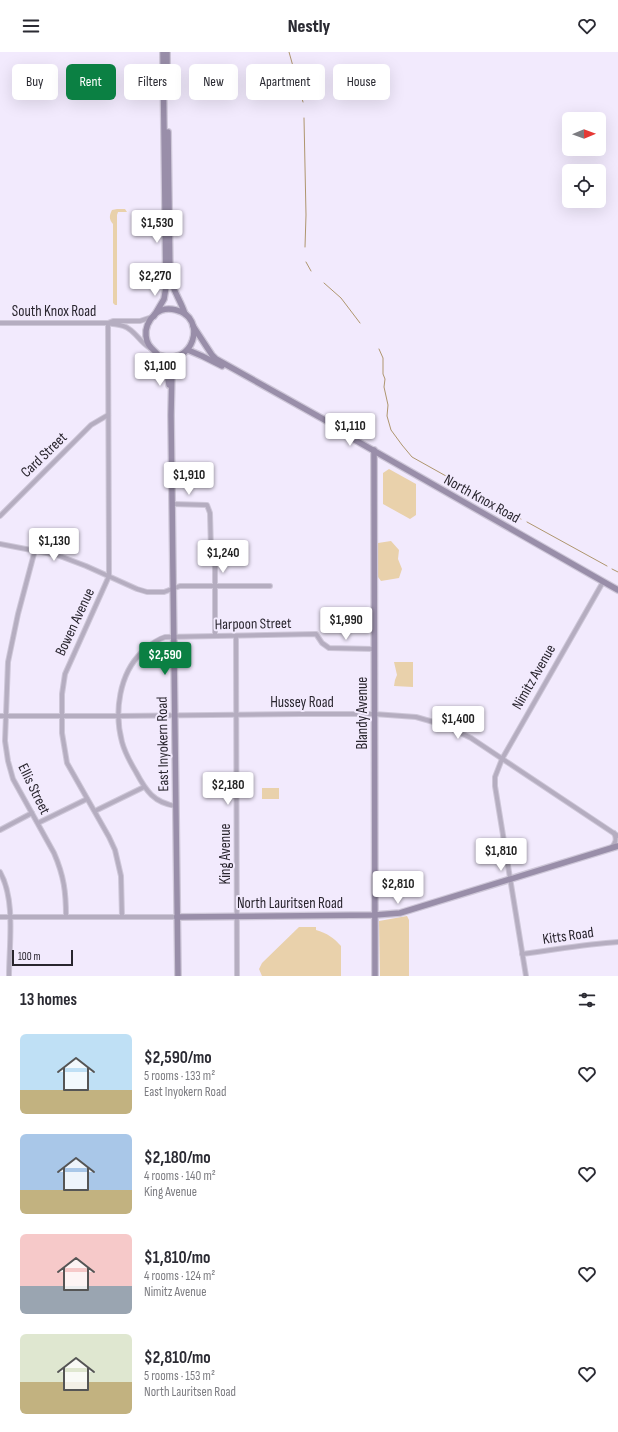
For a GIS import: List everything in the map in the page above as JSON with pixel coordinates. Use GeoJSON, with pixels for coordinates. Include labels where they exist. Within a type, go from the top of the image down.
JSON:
{"type":"FeatureCollection","features":[{"type":"Feature","properties":{"kind":"street"},"geometry":{"type":"LineString","coordinates":[[163,52],[166,287],[164,299],[148,322],[146,336],[151,348],[158,355],[170,358],[182,355],[188,350],[193,339],[193,326],[185,314],[172,286],[170,277],[167,52]]}},
{"type":"Feature","properties":{"kind":"street"},"geometry":{"type":"LineString","coordinates":[[153,316],[158,312],[172,309],[185,314]]}},
{"type":"Feature","properties":{"kind":"street","name":"South Knox Road"},"geometry":{"type":"LineString","coordinates":[[108,323],[113,321],[140,321],[153,316]]}},
{"type":"Feature","properties":{"kind":"street","name":"South Knox Road"},"geometry":{"type":"LineString","coordinates":[[0,323],[119,324],[129,328],[145,345],[151,348]]}},
{"type":"Feature","properties":{"kind":"street","name":"Bowen Avenue"},"geometry":{"type":"LineString","coordinates":[[108,323],[109,576],[65,674],[62,694],[62,716],[63,743],[67,763],[109,836],[119,863],[121,876],[122,917]]}},
{"type":"Feature","properties":{"kind":"street","name":"North Knox Road"},"geometry":{"type":"LineString","coordinates":[[193,326],[216,359],[332,424],[334,428]]}},
{"type":"Feature","properties":{"kind":"street","name":"North Knox Road"},"geometry":{"type":"LineString","coordinates":[[188,350],[218,364],[330,428],[334,428],[374,450],[618,590]]}},
{"type":"Feature","properties":{"kind":"street","name":"East Inyokern Road"},"geometry":{"type":"LineString","coordinates":[[158,355],[168,379],[169,410],[171,415]]}},
{"type":"Feature","properties":{"kind":"street","name":"East Inyokern Road"},"geometry":{"type":"LineString","coordinates":[[178,976],[171,415],[172,370],[182,355]]}},
{"type":"Feature","properties":{"kind":"street","name":"Card Street"},"geometry":{"type":"LineString","coordinates":[[0,516],[91,425],[108,415]]}},
{"type":"Feature","properties":{"kind":"street","name":"Blandy Avenue"},"geometry":{"type":"LineString","coordinates":[[374,450],[375,976]]}},
{"type":"Feature","properties":{"kind":"street"},"geometry":{"type":"LineString","coordinates":[[172,504],[207,505],[210,513],[211,550],[215,567],[216,636]]}},
{"type":"Feature","properties":{"kind":"street"},"geometry":{"type":"LineString","coordinates":[[0,544],[35,550],[72,560],[147,592],[159,593],[180,586],[270,586]]}},
{"type":"Feature","properties":{"kind":"street","name":"Ellis Street"},"geometry":{"type":"LineString","coordinates":[[35,550],[18,614],[8,662],[5,741],[10,772],[54,853],[63,877],[66,917]]}},
{"type":"Feature","properties":{"kind":"street","name":"Nimitz Avenue"},"geometry":{"type":"LineString","coordinates":[[526,976],[495,786],[495,777],[497,768],[603,582]]}},
{"type":"Feature","properties":{"kind":"street","name":"Harpoon Street"},"geometry":{"type":"LineString","coordinates":[[176,806],[165,805],[153,798],[144,787],[126,753],[120,734],[119,716],[122,688],[126,676],[135,661],[153,642],[164,637],[316,634],[322,643],[329,648],[374,649]]}},
{"type":"Feature","properties":{"kind":"street","name":"King Avenue"},"geometry":{"type":"LineString","coordinates":[[236,636],[237,976]]}},
{"type":"Feature","properties":{"kind":"street","name":"Hussey Road"},"geometry":{"type":"LineString","coordinates":[[0,716],[374,714],[416,717],[444,725],[471,738],[618,836]]}},
{"type":"Feature","properties":{"kind":"street"},"geometry":{"type":"LineString","coordinates":[[497,768],[505,765],[516,768]]}},
{"type":"Feature","properties":{"kind":"street"},"geometry":{"type":"LineString","coordinates":[[95,811],[144,787]]}},
{"type":"Feature","properties":{"kind":"street"},"geometry":{"type":"LineString","coordinates":[[38,823],[87,799]]}},
{"type":"Feature","properties":{"kind":"street"},"geometry":{"type":"LineString","coordinates":[[0,830],[32,813]]}},
{"type":"Feature","properties":{"kind":"street"},"geometry":{"type":"LineString","coordinates":[[611,848],[616,838],[613,833]]}},
{"type":"Feature","properties":{"kind":"street","name":"North Lauritsen Road"},"geometry":{"type":"LineString","coordinates":[[0,917],[177,917],[392,914],[407,912],[618,846]]}},
{"type":"Feature","properties":{"kind":"street"},"geometry":{"type":"LineString","coordinates":[[0,872],[7,889],[10,917],[9,976]]}},
{"type":"Feature","properties":{"kind":"street","name":"Kitts Road"},"geometry":{"type":"LineString","coordinates":[[522,954],[551,951],[586,944],[618,942]]}},
{"type":"Feature","properties":{"kind":"shaded area"},"geometry":{"type":"Polygon","coordinates":[[[125,209],[127,212],[118,212],[117,215],[117,305],[115,305],[113,303],[113,224],[110,214],[112,210],[125,209]]]}},
{"type":"Feature","properties":{"kind":"shaded area"},"geometry":{"type":"Polygon","coordinates":[[[389,469],[416,484],[416,515],[410,519],[383,504],[383,473],[389,469]]]}},
{"type":"Feature","properties":{"kind":"shaded area"},"geometry":{"type":"Polygon","coordinates":[[[391,541],[399,550],[398,559],[402,569],[399,578],[381,581],[378,577],[378,543],[391,541]]]}},
{"type":"Feature","properties":{"kind":"shaded area"},"geometry":{"type":"Polygon","coordinates":[[[394,662],[413,662],[413,687],[394,686],[397,675],[394,662]]]}},
{"type":"Feature","properties":{"kind":"shaded area"},"geometry":{"type":"Polygon","coordinates":[[[262,788],[279,788],[279,799],[262,799],[262,788]]]}},
{"type":"Feature","properties":{"kind":"shaded area"},"geometry":{"type":"Polygon","coordinates":[[[407,916],[409,920],[409,976],[380,976],[379,921],[407,916]]]}},
{"type":"Feature","properties":{"kind":"shaded area"},"geometry":{"type":"Polygon","coordinates":[[[299,927],[316,927],[316,930],[330,936],[341,946],[341,976],[262,976],[259,969],[262,963],[299,927]]]}},
{"type":"Feature","properties":{"kind":"waterway"},"geometry":{"type":"LineString","coordinates":[[289,52],[303,102]]}},
{"type":"Feature","properties":{"kind":"waterway"},"geometry":{"type":"LineString","coordinates":[[304,118],[306,215],[305,247]]}},
{"type":"Feature","properties":{"kind":"waterway"},"geometry":{"type":"LineString","coordinates":[[306,262],[311,271]]}},
{"type":"Feature","properties":{"kind":"waterway"},"geometry":{"type":"LineString","coordinates":[[324,283],[341,298],[360,323]]}},
{"type":"Feature","properties":{"kind":"waterway"},"geometry":{"type":"LineString","coordinates":[[379,349],[383,358],[383,374],[385,379],[384,387],[388,405],[387,416],[391,430],[412,457],[446,476]]}},
{"type":"Feature","properties":{"kind":"waterway"},"geometry":{"type":"LineString","coordinates":[[461,485],[521,519]]}},
{"type":"Feature","properties":{"kind":"waterway"},"geometry":{"type":"LineString","coordinates":[[527,522],[607,566]]}},
{"type":"Feature","properties":{"kind":"waterway"},"geometry":{"type":"LineString","coordinates":[[612,569],[618,572]]}}]}
